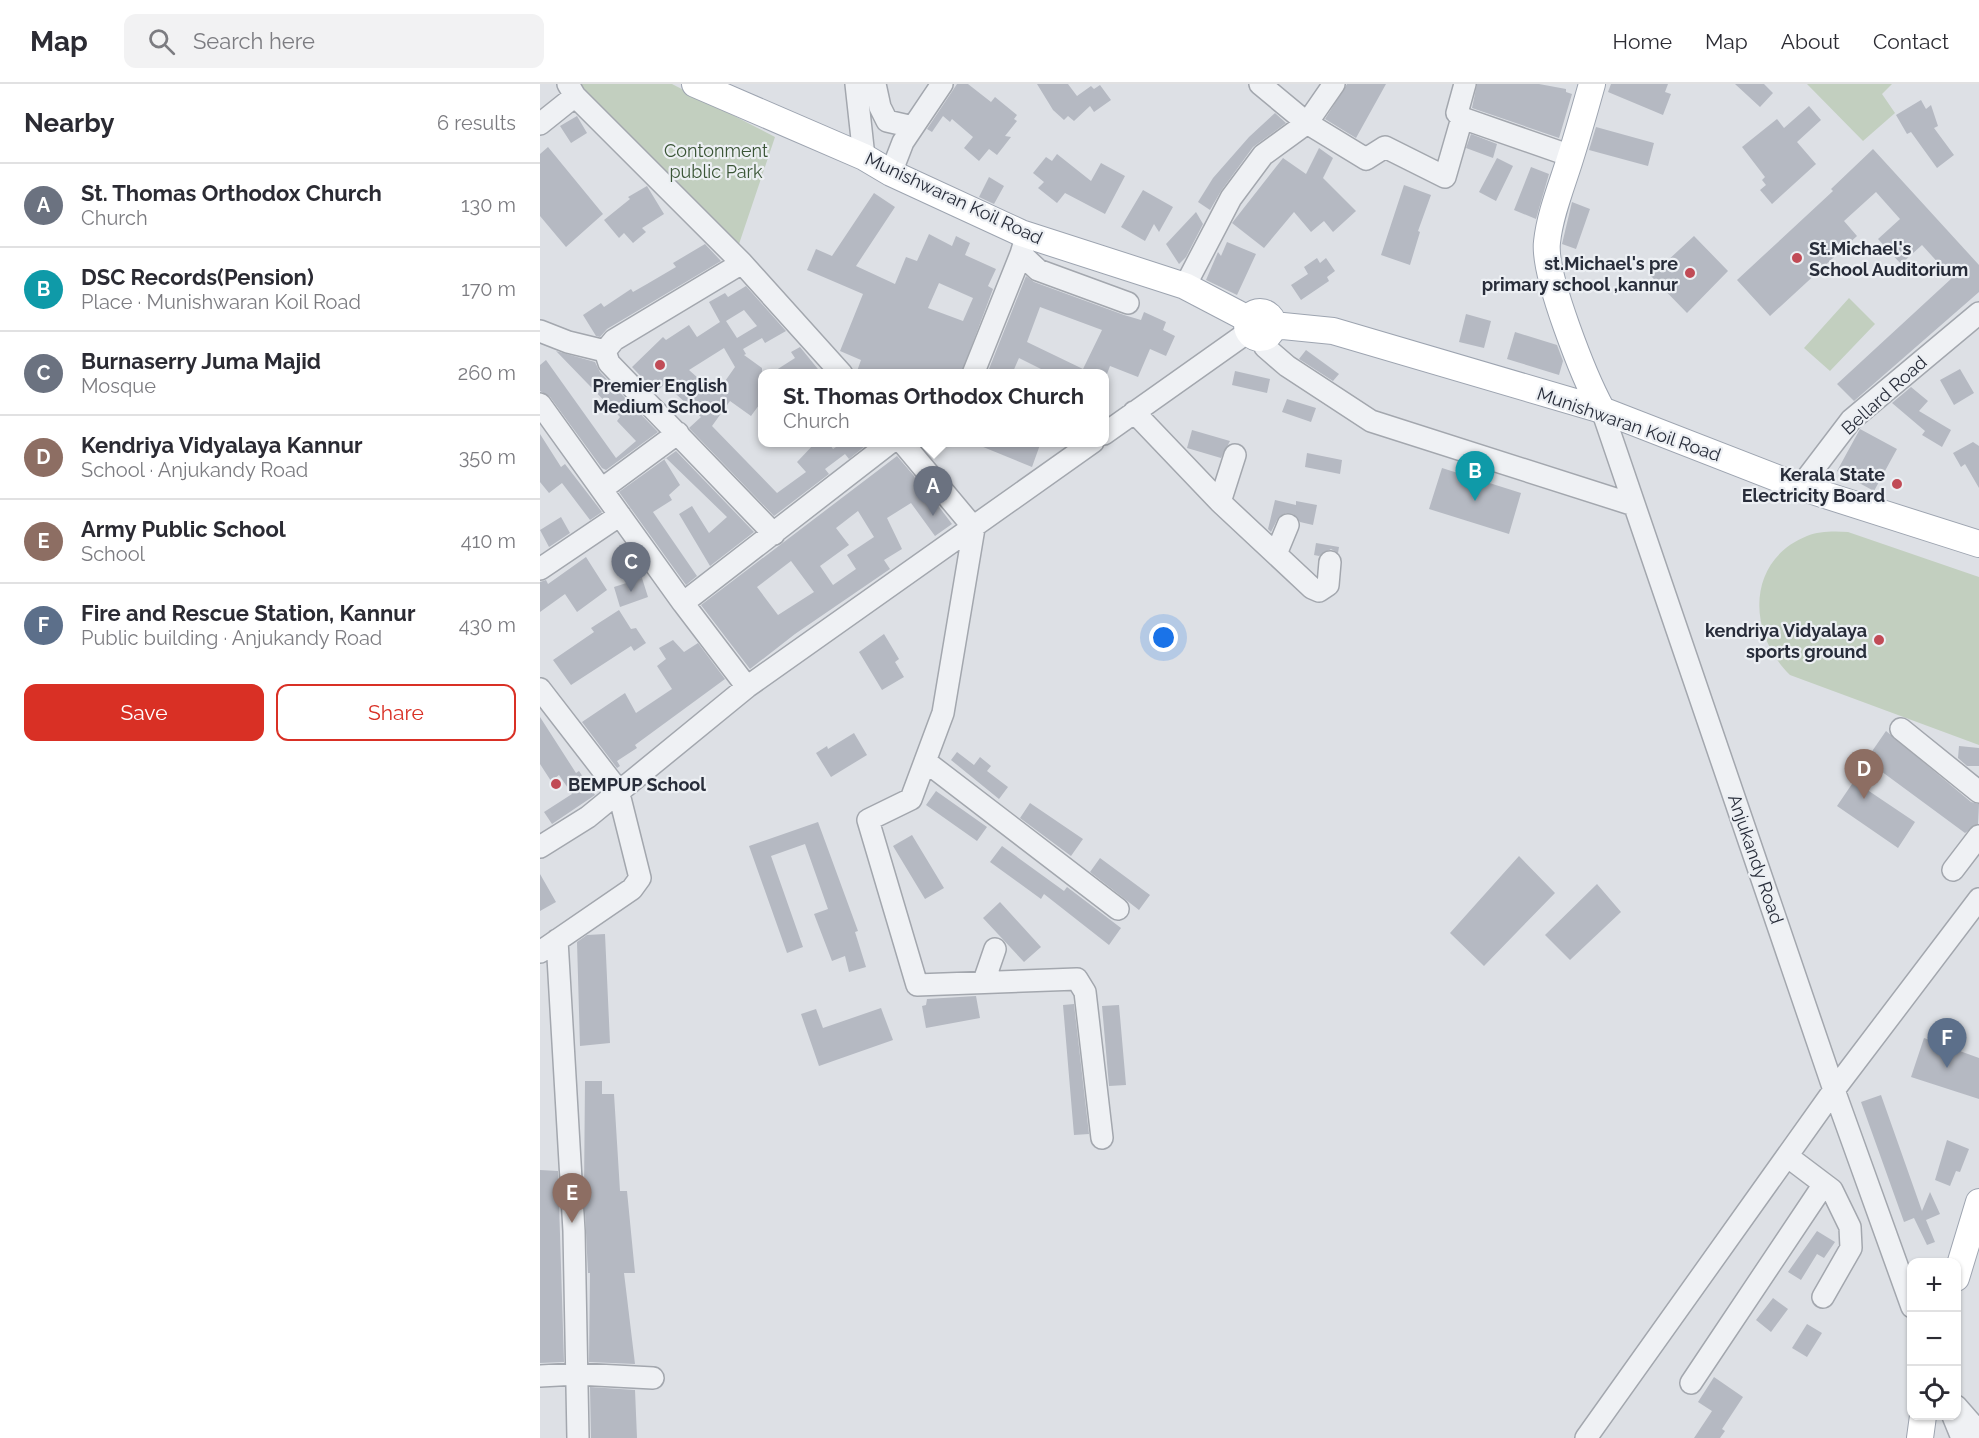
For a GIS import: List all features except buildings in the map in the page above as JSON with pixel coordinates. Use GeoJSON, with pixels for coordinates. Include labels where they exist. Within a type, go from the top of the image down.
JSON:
{"type":"FeatureCollection","features":[{"type":"Feature","properties":{"kind":"main road","name":"Munishwaran Koil Road"},"geometry":{"type":"LineString","coordinates":[[695,84],[864,157],[1024,244],[1185,286],[1258,329],[1333,331],[1602,410],[1800,487],[1979,544]]}},
{"type":"Feature","properties":{"kind":"main road"},"geometry":{"type":"LineString","coordinates":[[1592,84],[1547,242],[1547,254],[1558,299],[1581,363],[1602,410]]}},
{"type":"Feature","properties":{"kind":"main road"},"geometry":{"type":"LineString","coordinates":[[1961,1261],[1979,1202]]}},
{"type":"Feature","properties":{"kind":"main road"},"geometry":{"type":"LineString","coordinates":[[1920,1438],[1922,1420]]}},
{"type":"Feature","properties":{"kind":"street"},"geometry":{"type":"LineString","coordinates":[[856,84],[864,157]]}},
{"type":"Feature","properties":{"kind":"street"},"geometry":{"type":"LineString","coordinates":[[875,84],[880,107],[887,121],[913,127]]}},
{"type":"Feature","properties":{"kind":"street"},"geometry":{"type":"LineString","coordinates":[[891,173],[903,142],[942,84]]}},
{"type":"Feature","properties":{"kind":"street"},"geometry":{"type":"LineString","coordinates":[[1260,84],[1307,123],[1366,159],[1385,147],[1445,177],[1448,158],[1462,118]]}},
{"type":"Feature","properties":{"kind":"street"},"geometry":{"type":"LineString","coordinates":[[1185,286],[1231,198],[1263,155],[1307,123],[1334,84]]}},
{"type":"Feature","properties":{"kind":"street"},"geometry":{"type":"LineString","coordinates":[[1466,84],[1457,113],[1462,118],[1571,156]]}},
{"type":"Feature","properties":{"kind":"street"},"geometry":{"type":"LineString","coordinates":[[540,124],[572,90],[742,263],[837,369]]}},
{"type":"Feature","properties":{"kind":"street"},"geometry":{"type":"LineString","coordinates":[[1024,244],[1038,270],[1128,303]]}},
{"type":"Feature","properties":{"kind":"street"},"geometry":{"type":"LineString","coordinates":[[975,369],[1024,244]]}},
{"type":"Feature","properties":{"kind":"street"},"geometry":{"type":"LineString","coordinates":[[605,351],[614,340],[742,263]]}},
{"type":"Feature","properties":{"kind":"street","name":"Bellard Road"},"geometry":{"type":"LineString","coordinates":[[1800,487],[1851,420],[1979,313]]}},
{"type":"Feature","properties":{"kind":"street"},"geometry":{"type":"LineString","coordinates":[[1109,430],[1258,329],[1265,347],[1287,366],[1371,421],[1634,505]]}},
{"type":"Feature","properties":{"kind":"street"},"geometry":{"type":"LineString","coordinates":[[540,331],[568,342],[605,351]]}},
{"type":"Feature","properties":{"kind":"street"},"geometry":{"type":"LineString","coordinates":[[605,351],[609,363],[774,534]]}},
{"type":"Feature","properties":{"kind":"street"},"geometry":{"type":"LineString","coordinates":[[540,404],[683,603],[747,687]]}},
{"type":"Feature","properties":{"kind":"street","name":"Anjukandy Road"},"geometry":{"type":"LineString","coordinates":[[1602,410],[1834,1090],[1907,1296]]}},
{"type":"Feature","properties":{"kind":"street"},"geometry":{"type":"LineString","coordinates":[[1134,412],[1220,502],[1312,588],[1319,591],[1328,585],[1330,562]]}},
{"type":"Feature","properties":{"kind":"street"},"geometry":{"type":"LineString","coordinates":[[603,489],[678,433]]}},
{"type":"Feature","properties":{"kind":"street"},"geometry":{"type":"LineString","coordinates":[[683,603],[885,447]]}},
{"type":"Feature","properties":{"kind":"street"},"geometry":{"type":"LineString","coordinates":[[906,447],[974,528],[943,713],[911,799],[868,820],[917,985],[1077,979],[1085,992],[1102,1138]]}},
{"type":"Feature","properties":{"kind":"street"},"geometry":{"type":"LineString","coordinates":[[540,847],[588,817],[618,790],[747,687],[1086,447]]}},
{"type":"Feature","properties":{"kind":"street"},"geometry":{"type":"LineString","coordinates":[[1220,502],[1235,455]]}},
{"type":"Feature","properties":{"kind":"street"},"geometry":{"type":"LineString","coordinates":[[540,569],[620,515]]}},
{"type":"Feature","properties":{"kind":"street"},"geometry":{"type":"LineString","coordinates":[[1276,554],[1287,525]]}},
{"type":"Feature","properties":{"kind":"street"},"geometry":{"type":"LineString","coordinates":[[540,689],[618,790],[640,878],[632,890],[549,946],[574,1231],[578,1438]]}},
{"type":"Feature","properties":{"kind":"street"},"geometry":{"type":"LineString","coordinates":[[1901,729],[1979,792]]}},
{"type":"Feature","properties":{"kind":"street"},"geometry":{"type":"LineString","coordinates":[[925,761],[1118,909]]}},
{"type":"Feature","properties":{"kind":"street"},"geometry":{"type":"LineString","coordinates":[[1953,870],[1979,836]]}},
{"type":"Feature","properties":{"kind":"street"},"geometry":{"type":"LineString","coordinates":[[1586,1438],[1834,1090],[1979,899]]}},
{"type":"Feature","properties":{"kind":"street"},"geometry":{"type":"LineString","coordinates":[[984,981],[995,949]]}},
{"type":"Feature","properties":{"kind":"street"},"geometry":{"type":"LineString","coordinates":[[1787,1156],[1832,1190],[1841,1204],[1850,1227],[1851,1248],[1823,1297]]}},
{"type":"Feature","properties":{"kind":"street"},"geometry":{"type":"LineString","coordinates":[[1691,1383],[1824,1184]]}},
{"type":"Feature","properties":{"kind":"street"},"geometry":{"type":"LineString","coordinates":[[540,1376],[577,1374],[652,1378]]}},
{"type":"Feature","properties":{"kind":"street"},"geometry":{"type":"LineString","coordinates":[[1961,1412],[1979,1432]]}},
{"type":"Feature","properties":{"kind":"street"},"geometry":{"type":"LineString","coordinates":[[1955,1420],[1962,1438]]}},
{"type":"Feature","properties":{"kind":"green space","name":"Contonment public Park"},"geometry":{"type":"Polygon","coordinates":[[[579,84],[672,84],[775,137],[738,247],[579,84]]]}},
{"type":"Feature","properties":{"kind":"green space"},"geometry":{"type":"Polygon","coordinates":[[[1807,84],[1892,84],[1882,94],[1895,113],[1863,141],[1807,84]]]}},
{"type":"Feature","properties":{"kind":"green space"},"geometry":{"type":"Polygon","coordinates":[[[1849,298],[1875,324],[1830,371],[1804,348],[1849,298]]]}},
{"type":"Feature","properties":{"kind":"green space","name":"kendriya Vidyalaya sports ground"},"geometry":{"type":"Polygon","coordinates":[[[1827,532],[1848,532],[1979,577],[1979,745],[1790,675],[1776,658],[1766,640],[1761,620],[1760,600],[1763,580],[1772,562],[1787,547],[1807,536],[1827,532]]]}},
{"type":"Feature","properties":{"kind":"place","name":"St.Michael's School Auditorium"},"geometry":{"type":"Point","coordinates":[1797,258]}},
{"type":"Feature","properties":{"kind":"place","name":"st.Michael's pre primary school ,kannur"},"geometry":{"type":"Point","coordinates":[1690,273]}},
{"type":"Feature","properties":{"kind":"place","name":"Premier English Medium School"},"geometry":{"type":"Point","coordinates":[660,365]}},
{"type":"Feature","properties":{"kind":"place","name":"Kerala State Electricity Board"},"geometry":{"type":"Point","coordinates":[1897,484]}},
{"type":"Feature","properties":{"kind":"place","name":"DSC Records(Pension)"},"geometry":{"type":"Point","coordinates":[1475,501]}},
{"type":"Feature","properties":{"kind":"place","name":"St. Thomas Orthodox Church"},"geometry":{"type":"Point","coordinates":[933,516]}},
{"type":"Feature","properties":{"kind":"place","name":"Burnaserry Juma Majid"},"geometry":{"type":"Point","coordinates":[631,592]}},
{"type":"Feature","properties":{"kind":"place","name":"kendriya Vidyalaya sports ground"},"geometry":{"type":"Point","coordinates":[1879,640]}},
{"type":"Feature","properties":{"kind":"place","name":"BEMPUP School"},"geometry":{"type":"Point","coordinates":[556,784]}},
{"type":"Feature","properties":{"kind":"place","name":"Kendriya Vidyalaya Kannur"},"geometry":{"type":"Point","coordinates":[1864,799]}},
{"type":"Feature","properties":{"kind":"place","name":"Fire and Rescue Station, Kannur"},"geometry":{"type":"Point","coordinates":[1947,1068]}},
{"type":"Feature","properties":{"kind":"place","name":"Army Public School"},"geometry":{"type":"Point","coordinates":[572,1223]}}]}
